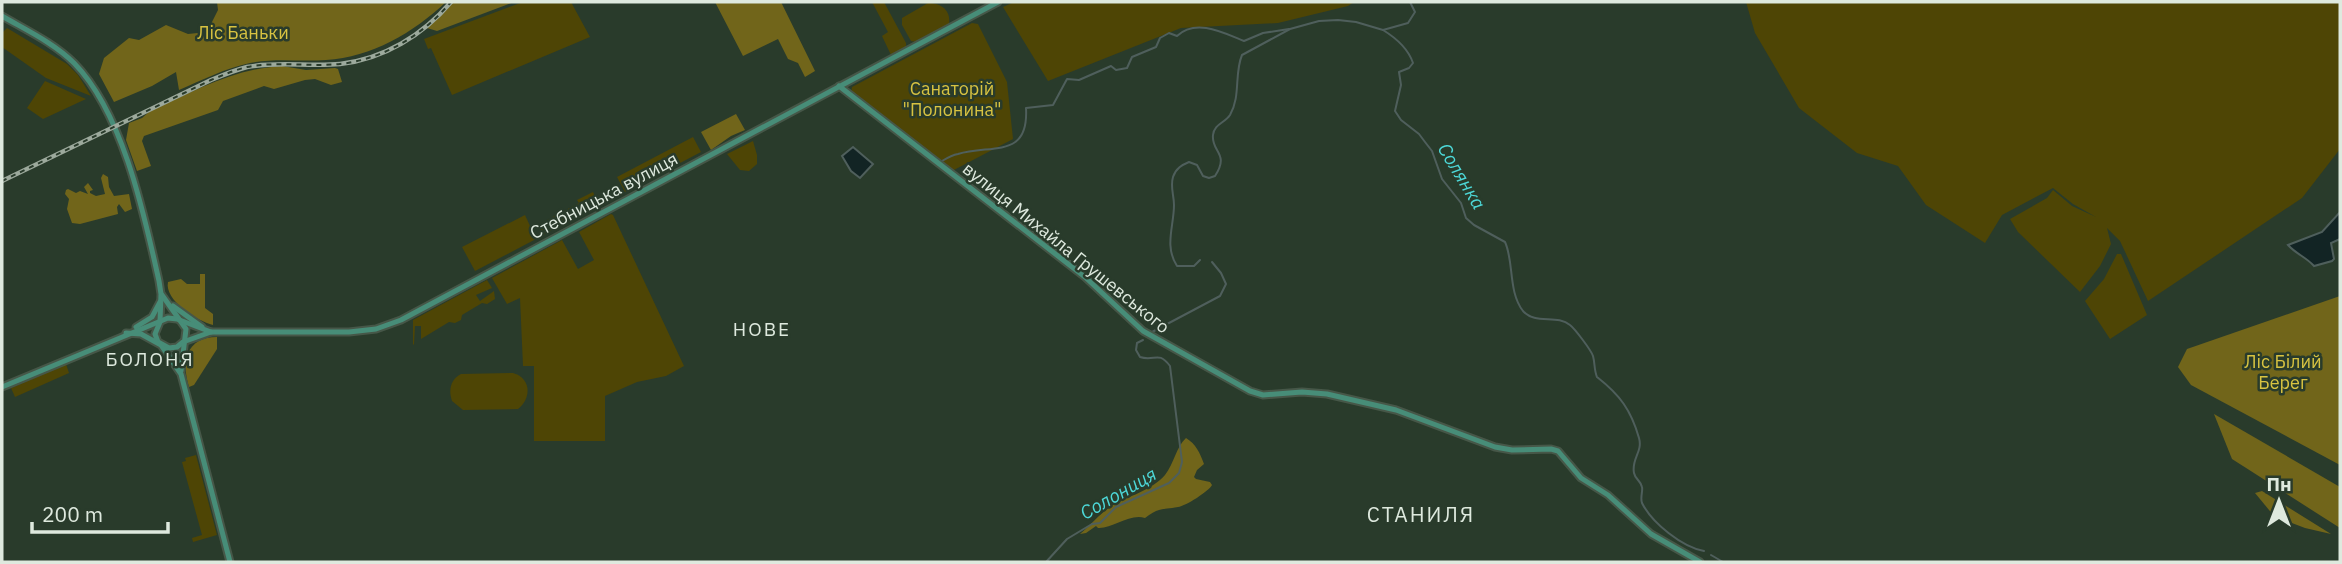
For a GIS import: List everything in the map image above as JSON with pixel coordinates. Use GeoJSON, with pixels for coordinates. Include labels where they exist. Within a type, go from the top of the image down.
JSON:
{"type":"FeatureCollection","features":[{"type":"Feature","properties":{"kind":"street","name":"Стебницька вулиця"},"geometry":{"type":"LineString","coordinates":[[211,332],[349,332],[376,329],[401,320],[998,2]]}},
{"type":"Feature","properties":{"kind":"street"},"geometry":{"type":"LineString","coordinates":[[2,16],[68,58],[91,84],[107,114],[127,161],[142,210],[162,297],[160,322],[155,334],[181,374]]}},
{"type":"Feature","properties":{"kind":"street","name":"вулиця Михайла Грушевського"},"geometry":{"type":"LineString","coordinates":[[841,88],[1085,277],[1143,331],[1161,343],[1262,395],[1327,394],[1396,410],[1495,447],[1558,451],[1581,478],[1608,495],[1651,534],[1700,562]]}},
{"type":"Feature","properties":{"kind":"street"},"geometry":{"type":"LineString","coordinates":[[162,297],[186,329],[181,374],[230,562]]}},
{"type":"Feature","properties":{"kind":"street"},"geometry":{"type":"LineString","coordinates":[[162,297],[211,332]]}},
{"type":"Feature","properties":{"kind":"street"},"geometry":{"type":"LineString","coordinates":[[126,334],[147,321],[162,297]]}},
{"type":"Feature","properties":{"kind":"street"},"geometry":{"type":"LineString","coordinates":[[2,387],[126,334],[173,318],[211,332]]}},
{"type":"Feature","properties":{"kind":"street"},"geometry":{"type":"LineString","coordinates":[[126,334],[141,334],[173,348],[211,332]]}},
{"type":"Feature","properties":{"kind":"green space","name":"Ліс Баньки"},"geometry":{"type":"Polygon","coordinates":[[[217,2],[446,2],[406,33],[360,54],[326,60],[250,63],[223,71],[179,90],[176,72],[152,86],[114,102],[99,74],[104,58],[129,38],[139,40],[166,25],[188,34],[207,32],[218,10],[217,2]]]}},
{"type":"Feature","properties":{"kind":"green space"},"geometry":{"type":"Polygon","coordinates":[[[453,2],[514,2],[437,31],[427,28],[453,2]]]}},
{"type":"Feature","properties":{"kind":"green space"},"geometry":{"type":"Polygon","coordinates":[[[523,2],[571,2],[590,37],[452,95],[431,48],[428,49],[424,39],[523,2]]]}},
{"type":"Feature","properties":{"kind":"green space"},"geometry":{"type":"Polygon","coordinates":[[[715,2],[781,2],[815,71],[805,77],[798,63],[788,59],[778,39],[743,56],[715,2]]]}},
{"type":"Feature","properties":{"kind":"green space"},"geometry":{"type":"Polygon","coordinates":[[[872,2],[884,2],[906,47],[891,55],[882,36],[888,32],[872,2]]]}},
{"type":"Feature","properties":{"kind":"green space"},"geometry":{"type":"Polygon","coordinates":[[[1014,2],[1354,2],[1348,6],[1278,23],[1181,28],[1048,81],[1003,7],[1014,2]]]}},
{"type":"Feature","properties":{"kind":"green space"},"geometry":{"type":"Polygon","coordinates":[[[1746,2],[2340,2],[2340,149],[2302,198],[2148,301],[2120,241],[2107,228],[2111,244],[2100,266],[2080,292],[2018,232],[2010,219],[2047,198],[2053,190],[2072,206],[2096,217],[2053,188],[2002,215],[1985,243],[1926,205],[1898,166],[1857,153],[1799,108],[1755,33],[1746,2]]]}},
{"type":"Feature","properties":{"kind":"green space"},"geometry":{"type":"Polygon","coordinates":[[[928,3],[944,8],[949,24],[916,42],[911,41],[902,25],[902,18],[928,3]]]}},
{"type":"Feature","properties":{"kind":"green space","name":"Санаторій \"Полонина\""},"geometry":{"type":"Polygon","coordinates":[[[972,23],[978,24],[1007,82],[1013,139],[952,171],[851,93],[852,87],[972,23]]]}},
{"type":"Feature","properties":{"kind":"green space"},"geometry":{"type":"Polygon","coordinates":[[[7,28],[67,64],[78,75],[91,96],[46,78],[2,47],[2,33],[7,28]]]}},
{"type":"Feature","properties":{"kind":"green space"},"geometry":{"type":"Polygon","coordinates":[[[282,66],[306,70],[335,68],[338,69],[342,82],[331,85],[315,79],[274,89],[264,86],[223,101],[218,110],[144,136],[142,141],[151,166],[137,171],[126,140],[129,123],[230,76],[282,66]]]}},
{"type":"Feature","properties":{"kind":"green space"},"geometry":{"type":"Polygon","coordinates":[[[45,81],[86,99],[43,119],[27,108],[45,81]]]}},
{"type":"Feature","properties":{"kind":"green space"},"geometry":{"type":"Polygon","coordinates":[[[736,114],[745,130],[711,150],[701,132],[736,114]]]}},
{"type":"Feature","properties":{"kind":"green space"},"geometry":{"type":"Polygon","coordinates":[[[693,137],[701,152],[625,192],[617,177],[693,137]]]}},
{"type":"Feature","properties":{"kind":"green space"},"geometry":{"type":"Polygon","coordinates":[[[753,141],[757,164],[749,171],[740,170],[727,154],[753,141]]]}},
{"type":"Feature","properties":{"kind":"green space"},"geometry":{"type":"Polygon","coordinates":[[[103,174],[108,177],[114,196],[129,194],[132,209],[125,212],[119,204],[118,214],[80,224],[72,223],[67,209],[69,199],[65,194],[66,190],[88,194],[84,187],[88,183],[93,190],[90,193],[96,196],[105,194],[101,178],[103,174]]]}},
{"type":"Feature","properties":{"kind":"green space"},"geometry":{"type":"Polygon","coordinates":[[[593,192],[599,205],[543,235],[538,225],[579,203],[577,200],[593,192]]]}},
{"type":"Feature","properties":{"kind":"green space"},"geometry":{"type":"Polygon","coordinates":[[[611,214],[684,366],[666,376],[637,382],[605,396],[605,441],[534,441],[534,366],[523,366],[520,298],[507,304],[492,278],[562,240],[578,269],[594,260],[579,232],[611,214]]]}},
{"type":"Feature","properties":{"kind":"green space"},"geometry":{"type":"Polygon","coordinates":[[[525,215],[536,239],[475,271],[462,247],[525,215]]]}},
{"type":"Feature","properties":{"kind":"green space"},"geometry":{"type":"Polygon","coordinates":[[[2117,254],[2121,254],[2147,315],[2110,339],[2085,301],[2104,279],[2117,254]]]}},
{"type":"Feature","properties":{"kind":"green space"},"geometry":{"type":"Polygon","coordinates":[[[200,274],[205,274],[205,308],[213,314],[213,325],[183,309],[168,289],[168,282],[181,279],[187,284],[200,284],[200,274]]]}},
{"type":"Feature","properties":{"kind":"green space"},"geometry":{"type":"Polygon","coordinates":[[[487,280],[492,288],[476,295],[480,301],[494,291],[495,299],[487,304],[482,303],[462,315],[461,320],[449,322],[421,339],[421,326],[415,326],[413,344],[413,320],[487,280]]]}},
{"type":"Feature","properties":{"kind":"green space","name":"Ліс Білий Берег"},"geometry":{"type":"Polygon","coordinates":[[[2340,296],[2340,465],[2191,385],[2178,367],[2187,349],[2340,296]]]}},
{"type":"Feature","properties":{"kind":"green space"},"geometry":{"type":"Polygon","coordinates":[[[217,337],[217,349],[194,385],[189,387],[186,369],[188,353],[198,341],[217,337]]]}},
{"type":"Feature","properties":{"kind":"green space"},"geometry":{"type":"Polygon","coordinates":[[[66,364],[69,373],[15,397],[11,388],[66,364]]]}},
{"type":"Feature","properties":{"kind":"green space"},"geometry":{"type":"Polygon","coordinates":[[[513,373],[523,379],[528,389],[526,399],[518,409],[463,410],[452,401],[451,385],[461,374],[513,373]]]}},
{"type":"Feature","properties":{"kind":"green space"},"geometry":{"type":"Polygon","coordinates":[[[2214,414],[2340,487],[2340,528],[2232,459],[2214,414]]]}},
{"type":"Feature","properties":{"kind":"green space"},"geometry":{"type":"Polygon","coordinates":[[[1186,438],[1195,446],[1204,464],[1194,477],[1210,482],[1212,485],[1207,491],[1182,506],[1158,510],[1145,518],[1133,518],[1103,528],[1096,526],[1080,534],[1113,505],[1160,480],[1186,438]]]}},
{"type":"Feature","properties":{"kind":"green space"},"geometry":{"type":"Polygon","coordinates":[[[196,455],[217,535],[193,542],[192,538],[202,535],[182,462],[186,461],[185,458],[196,455]]]}},
{"type":"Feature","properties":{"kind":"green space"},"geometry":{"type":"Polygon","coordinates":[[[2262,491],[2331,534],[2305,528],[2274,516],[2255,493],[2262,491]]]}},
{"type":"Feature","properties":{"kind":"shaded area"},"geometry":{"type":"Polygon","coordinates":[[[853,147],[873,164],[860,178],[851,171],[842,156],[853,147]]]}},
{"type":"Feature","properties":{"kind":"shaded area"},"geometry":{"type":"Polygon","coordinates":[[[2340,212],[2340,239],[2331,243],[2334,259],[2332,261],[2314,266],[2288,245],[2322,232],[2340,212]]]}},
{"type":"Feature","properties":{"kind":"waterway","name":"Солониця"},"geometry":{"type":"LineString","coordinates":[[1200,260],[1194,266],[1177,266],[1173,258],[1170,243],[1174,205],[1172,181],[1178,169],[1189,162],[1197,165],[1203,176],[1215,176],[1221,162],[1213,135],[1233,108],[1242,55],[1290,29],[1319,21],[1356,22],[1383,30],[1408,23],[1415,12],[1410,2]]}},
{"type":"Feature","properties":{"kind":"waterway"},"geometry":{"type":"LineString","coordinates":[[942,161],[956,154],[1006,146],[1015,142],[1025,124],[1026,108],[1053,105],[1067,79],[1079,80],[1111,66],[1116,70],[1127,68],[1132,57],[1156,47],[1160,38],[1169,33],[1177,36],[1193,28],[1201,28],[1219,31],[1244,41],[1263,33],[1289,29]]}},
{"type":"Feature","properties":{"kind":"waterway","name":"Солянка"},"geometry":{"type":"LineString","coordinates":[[1383,30],[1401,44],[1413,63],[1399,72],[1401,85],[1395,111],[1432,151],[1442,179],[1461,203],[1466,218],[1505,242],[1515,295],[1523,311],[1534,318],[1559,320],[1570,325],[1592,353],[1597,377],[1624,404],[1639,438],[1634,473],[1641,485],[1641,501],[1647,511],[1677,539],[1704,551]]}},
{"type":"Feature","properties":{"kind":"waterway","name":"Солониця"},"geometry":{"type":"LineString","coordinates":[[1152,332],[1220,296],[1226,284],[1212,262]]}},
{"type":"Feature","properties":{"kind":"waterway","name":"Солониця"},"geometry":{"type":"LineString","coordinates":[[1046,562],[1067,539],[1092,524],[1100,523],[1116,507],[1169,483],[1179,473],[1182,462],[1170,366],[1159,357],[1140,357],[1136,350],[1137,343],[1143,340]]}},
{"type":"Feature","properties":{"kind":"waterway","name":"Солянка"},"geometry":{"type":"LineString","coordinates":[[1711,555],[1723,562]]}},
{"type":"Feature","properties":{"kind":"railway"},"geometry":{"type":"LineString","coordinates":[[2,181],[234,71],[270,64],[340,64],[372,57],[415,35],[451,2]]}},
{"type":"Feature","properties":{"kind":"district","name":"НОВЕ"},"geometry":{"type":"Point","coordinates":[762,329]}},
{"type":"Feature","properties":{"kind":"district","name":"БОЛОНЯ"},"geometry":{"type":"Point","coordinates":[150,359]}},
{"type":"Feature","properties":{"kind":"district","name":"СТАНИЛЯ"},"geometry":{"type":"Point","coordinates":[1421,515]}}]}
